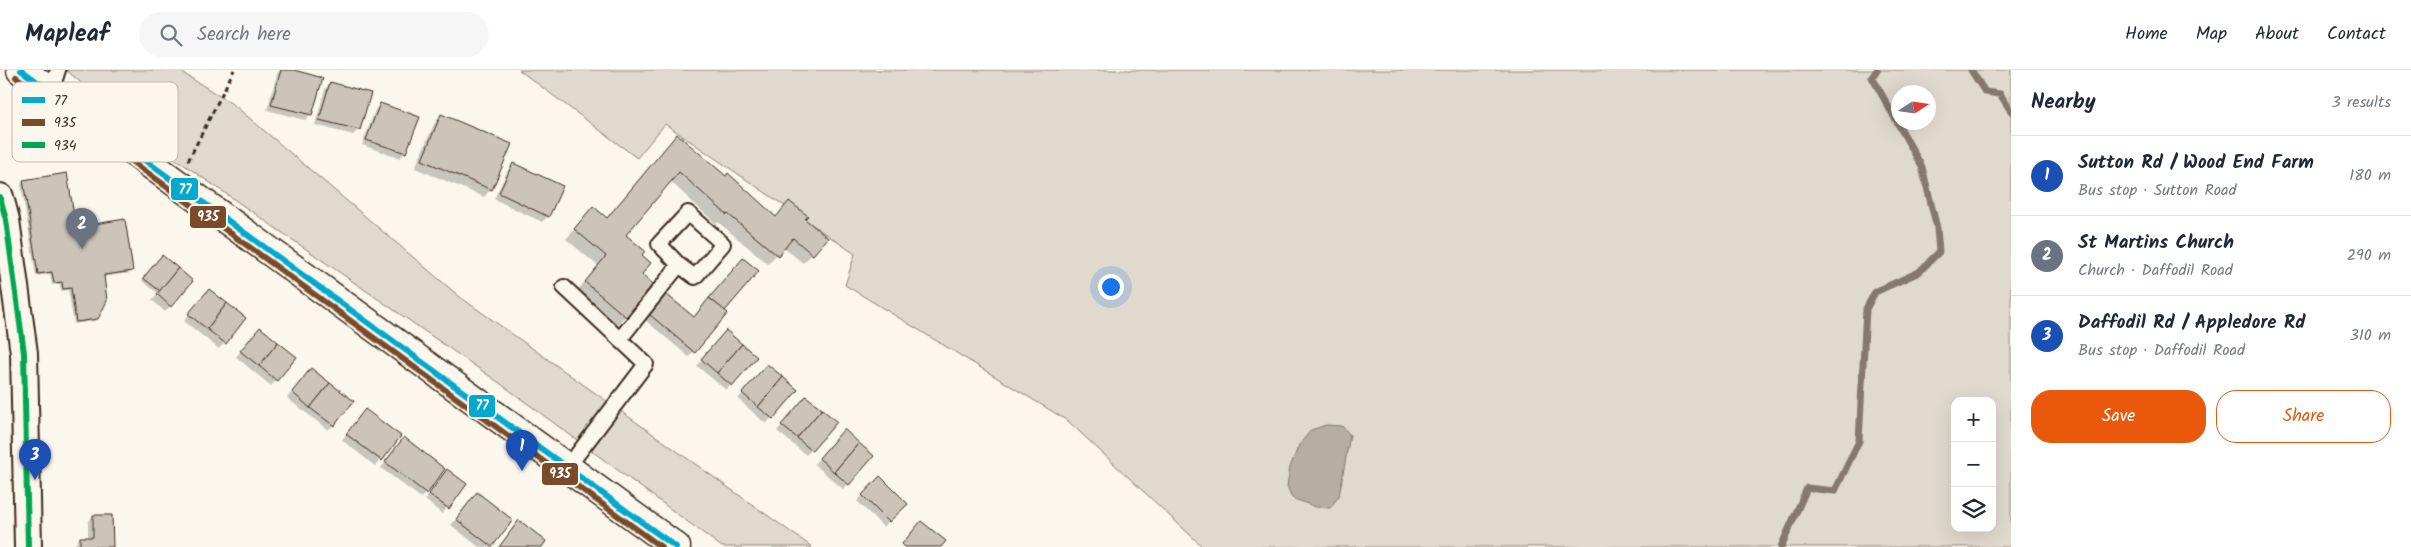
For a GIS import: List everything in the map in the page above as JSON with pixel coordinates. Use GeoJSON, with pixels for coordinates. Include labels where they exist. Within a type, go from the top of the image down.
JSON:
{"type":"FeatureCollection","features":[{"type":"Feature","properties":{"kind":"main road"},"geometry":{"type":"LineString","coordinates":[[21,70],[54,81]]}},
{"type":"Feature","properties":{"kind":"main road"},"geometry":{"type":"LineString","coordinates":[[151,162],[176,183],[676,547]]}},
{"type":"Feature","properties":{"kind":"street"},"geometry":{"type":"LineString","coordinates":[[0,197],[6,220],[9,306],[24,353],[28,547]]}},
{"type":"Feature","properties":{"kind":"lane"},"geometry":{"type":"LineString","coordinates":[[688,213],[723,244],[694,277],[679,266],[659,244],[688,213]]}},
{"type":"Feature","properties":{"kind":"lane"},"geometry":{"type":"LineString","coordinates":[[620,339],[679,266]]}},
{"type":"Feature","properties":{"kind":"lane"},"geometry":{"type":"LineString","coordinates":[[564,287],[646,364],[568,468]]}},
{"type":"Feature","properties":{"kind":"path"},"geometry":{"type":"LineString","coordinates":[[176,183],[234,70]]}},
{"type":"Feature","properties":{"kind":"shaded area"},"geometry":{"type":"Polygon","coordinates":[[[66,70],[178,70],[234,105],[460,297],[812,547],[722,547],[501,384],[178,161],[178,82],[80,82],[66,70]]]}},
{"type":"Feature","properties":{"kind":"shaded area"},"geometry":{"type":"Polygon","coordinates":[[[519,70],[2011,70],[2011,547],[1203,547],[1068,421],[845,285],[855,254],[665,124],[637,158],[519,70]]]}},
{"type":"Feature","properties":{"kind":"shaded area"},"geometry":{"type":"Polygon","coordinates":[[[1326,425],[1342,426],[1350,435],[1339,496],[1330,508],[1316,507],[1292,498],[1287,486],[1290,467],[1299,445],[1311,430],[1326,425]]]}},
{"type":"Feature","properties":{"kind":"building"},"geometry":{"type":"Polygon","coordinates":[[[281,70],[294,70],[323,78],[312,115],[271,105],[281,70]]]}},
{"type":"Feature","properties":{"kind":"building"},"geometry":{"type":"Polygon","coordinates":[[[330,82],[371,93],[360,130],[319,120],[330,82]]]}},
{"type":"Feature","properties":{"kind":"building"},"geometry":{"type":"Polygon","coordinates":[[[380,103],[420,117],[406,153],[366,140],[380,103]]]}},
{"type":"Feature","properties":{"kind":"building"},"geometry":{"type":"Polygon","coordinates":[[[441,114],[512,144],[492,190],[422,160],[441,114]]]}},
{"type":"Feature","properties":{"kind":"building"},"geometry":{"type":"Polygon","coordinates":[[[677,134],[726,176],[728,173],[776,217],[789,201],[808,216],[805,219],[828,238],[813,255],[793,238],[778,256],[727,215],[679,172],[626,235],[645,251],[642,255],[651,263],[642,274],[653,284],[626,317],[585,282],[606,256],[574,229],[593,206],[607,218],[677,134]]]}},
{"type":"Feature","properties":{"kind":"building"},"geometry":{"type":"Polygon","coordinates":[[[513,163],[563,186],[549,217],[499,193],[513,163]]]}},
{"type":"Feature","properties":{"kind":"building"},"geometry":{"type":"Polygon","coordinates":[[[67,173],[76,227],[125,219],[133,271],[104,275],[107,301],[98,319],[76,322],[71,288],[63,289],[62,282],[54,283],[52,272],[38,274],[23,180],[67,173]]]}},
{"type":"Feature","properties":{"kind":"building"},"geometry":{"type":"Polygon","coordinates":[[[162,255],[178,268],[160,291],[143,278],[162,255]]]}},
{"type":"Feature","properties":{"kind":"building"},"geometry":{"type":"Polygon","coordinates":[[[743,258],[759,271],[725,311],[709,298],[743,258]]]}},
{"type":"Feature","properties":{"kind":"building"},"geometry":{"type":"Polygon","coordinates":[[[178,268],[193,281],[171,307],[157,294],[178,268]]]}},
{"type":"Feature","properties":{"kind":"building"},"geometry":{"type":"Polygon","coordinates":[[[209,289],[227,303],[207,329],[188,314],[209,289]]]}},
{"type":"Feature","properties":{"kind":"building"},"geometry":{"type":"Polygon","coordinates":[[[666,294],[694,317],[709,298],[728,313],[695,353],[649,314],[666,294]]]}},
{"type":"Feature","properties":{"kind":"building"},"geometry":{"type":"Polygon","coordinates":[[[227,303],[246,318],[226,344],[207,329],[227,303]]]}},
{"type":"Feature","properties":{"kind":"building"},"geometry":{"type":"Polygon","coordinates":[[[260,327],[278,342],[259,366],[240,351],[260,327]]]}},
{"type":"Feature","properties":{"kind":"building"},"geometry":{"type":"Polygon","coordinates":[[[726,330],[742,344],[717,373],[701,359],[726,330]]]}},
{"type":"Feature","properties":{"kind":"building"},"geometry":{"type":"Polygon","coordinates":[[[278,342],[297,357],[277,381],[259,366],[278,342]]]}},
{"type":"Feature","properties":{"kind":"building"},"geometry":{"type":"Polygon","coordinates":[[[742,344],[757,357],[732,386],[717,373],[742,344]]]}},
{"type":"Feature","properties":{"kind":"building"},"geometry":{"type":"Polygon","coordinates":[[[767,364],[783,377],[758,407],[742,393],[767,364]]]}},
{"type":"Feature","properties":{"kind":"building"},"geometry":{"type":"Polygon","coordinates":[[[311,368],[330,383],[310,408],[292,392],[311,368]]]}},
{"type":"Feature","properties":{"kind":"building"},"geometry":{"type":"Polygon","coordinates":[[[783,377],[798,390],[773,419],[758,407],[783,377]]]}},
{"type":"Feature","properties":{"kind":"building"},"geometry":{"type":"Polygon","coordinates":[[[330,383],[354,401],[334,426],[310,408],[330,383]]]}},
{"type":"Feature","properties":{"kind":"building"},"geometry":{"type":"Polygon","coordinates":[[[806,396],[822,409],[797,438],[781,425],[806,396]]]}},
{"type":"Feature","properties":{"kind":"building"},"geometry":{"type":"Polygon","coordinates":[[[365,409],[401,436],[382,461],[346,434],[365,409]]]}},
{"type":"Feature","properties":{"kind":"building"},"geometry":{"type":"Polygon","coordinates":[[[822,409],[837,422],[812,451],[797,438],[822,409]]]}},
{"type":"Feature","properties":{"kind":"building"},"geometry":{"type":"Polygon","coordinates":[[[844,429],[859,443],[834,472],[819,458],[844,429]]]}},
{"type":"Feature","properties":{"kind":"building"},"geometry":{"type":"Polygon","coordinates":[[[404,437],[445,469],[427,494],[385,462],[404,437]]]}},
{"type":"Feature","properties":{"kind":"building"},"geometry":{"type":"Polygon","coordinates":[[[859,443],[874,456],[849,485],[834,472],[859,443]]]}},
{"type":"Feature","properties":{"kind":"building"},"geometry":{"type":"Polygon","coordinates":[[[447,469],[467,484],[449,509],[429,494],[447,469]]]}},
{"type":"Feature","properties":{"kind":"building"},"geometry":{"type":"Polygon","coordinates":[[[880,476],[908,504],[889,522],[862,495],[880,476]]]}},
{"type":"Feature","properties":{"kind":"building"},"geometry":{"type":"Polygon","coordinates":[[[477,492],[513,520],[492,547],[456,519],[477,492]]]}},
{"type":"Feature","properties":{"kind":"building"},"geometry":{"type":"Polygon","coordinates":[[[93,515],[112,515],[113,547],[80,547],[80,537],[93,537],[93,515]]]}},
{"type":"Feature","properties":{"kind":"building"},"geometry":{"type":"Polygon","coordinates":[[[519,520],[546,541],[542,547],[499,547],[519,520]]]}},
{"type":"Feature","properties":{"kind":"building"},"geometry":{"type":"Polygon","coordinates":[[[921,521],[946,541],[941,547],[905,547],[902,544],[921,521]]]}},
{"type":"Feature","properties":{"kind":"waterway"},"geometry":{"type":"LineString","coordinates":[[1781,547],[1807,488],[1835,491],[1859,441],[1866,309],[1875,292],[1919,272],[1939,252],[1937,228],[1922,167],[1872,77],[1877,70]]}},
{"type":"Feature","properties":{"kind":"waterway"},"geometry":{"type":"LineString","coordinates":[[1971,70],[1985,92],[2000,94],[2011,111]]}},
{"type":"Feature","properties":{"kind":"transit line","name":"77"},"geometry":{"type":"LineString","coordinates":[[21,70],[37,82]]}},
{"type":"Feature","properties":{"kind":"transit line","name":"935"},"geometry":{"type":"LineString","coordinates":[[16,77],[23,82]]}},
{"type":"Feature","properties":{"kind":"transit line","name":"935"},"geometry":{"type":"LineString","coordinates":[[133,162],[661,547]]}},
{"type":"Feature","properties":{"kind":"transit line","name":"77"},"geometry":{"type":"LineString","coordinates":[[147,162],[676,547]]}},
{"type":"Feature","properties":{"kind":"transit line","name":"934"},"geometry":{"type":"LineString","coordinates":[[0,197],[6,220],[24,353],[28,547]]}},
{"type":"Feature","properties":{"kind":"place","name":"St Martins Church"},"geometry":{"type":"Point","coordinates":[82,249]}},
{"type":"Feature","properties":{"kind":"place","name":"Sutton Rd / Wood End Farm"},"geometry":{"type":"Point","coordinates":[522,471]}},
{"type":"Feature","properties":{"kind":"place","name":"Daffodil Rd / Appledore Rd"},"geometry":{"type":"Point","coordinates":[35,480]}}]}
